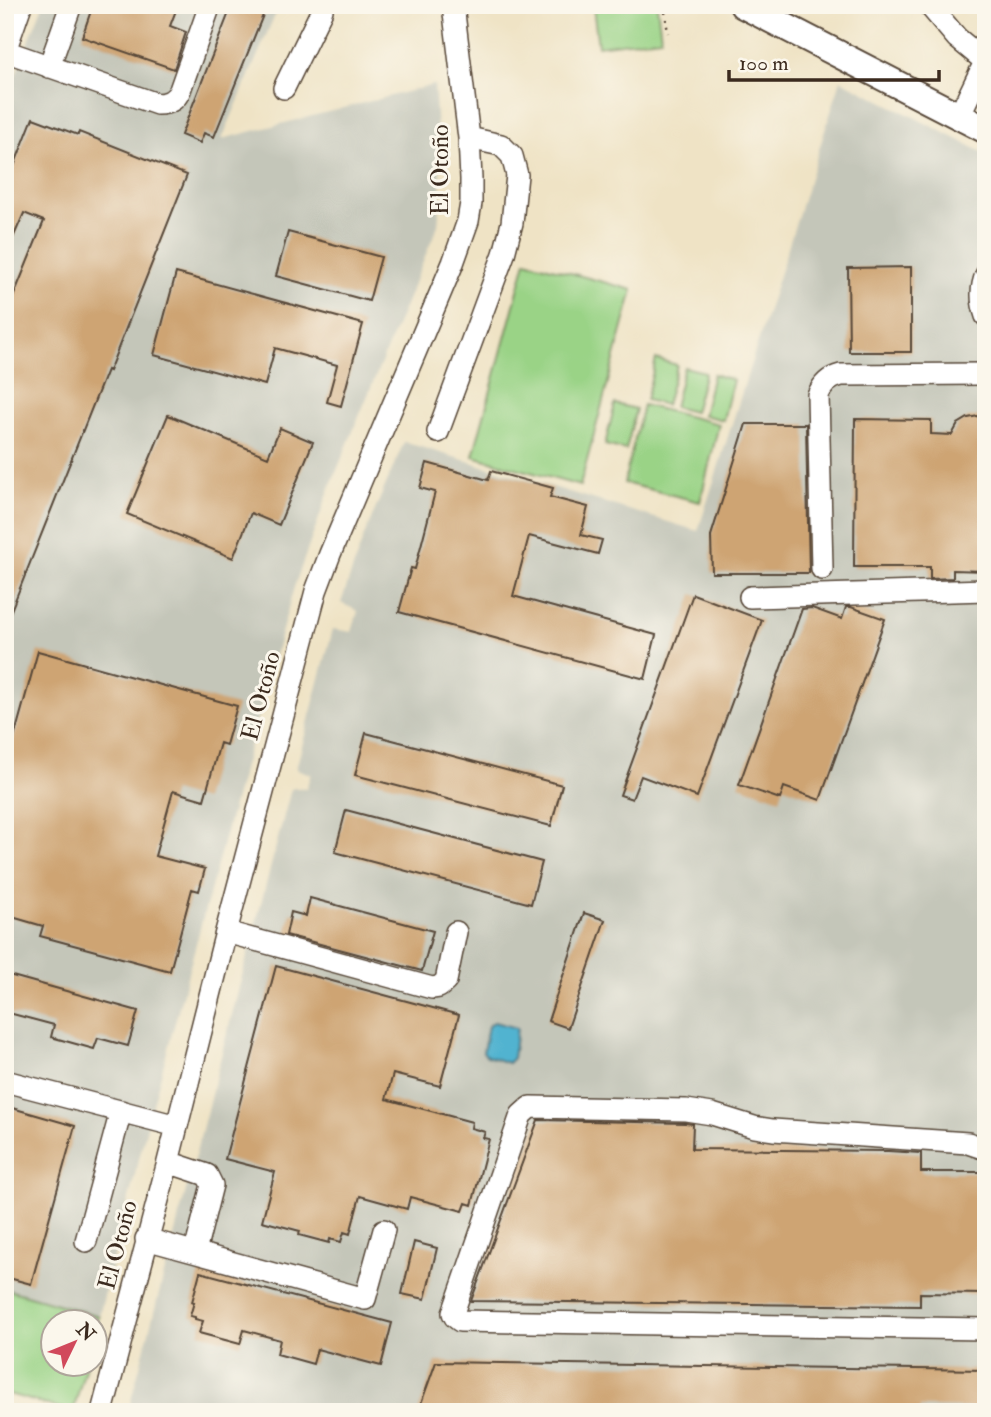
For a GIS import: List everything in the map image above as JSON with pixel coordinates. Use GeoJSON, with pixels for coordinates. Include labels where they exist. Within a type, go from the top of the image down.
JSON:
{"type":"FeatureCollection","features":[{"type":"Feature","properties":{"kind":"main road"},"geometry":{"type":"LineString","coordinates":[[743,5],[986,130]]}},
{"type":"Feature","properties":{"kind":"street"},"geometry":{"type":"LineString","coordinates":[[21,5],[5,51],[156,104],[167,103],[176,98],[210,5]]}},
{"type":"Feature","properties":{"kind":"street"},"geometry":{"type":"LineString","coordinates":[[49,67],[71,5]]}},
{"type":"Feature","properties":{"kind":"street"},"geometry":{"type":"LineString","coordinates":[[284,89],[323,5]]}},
{"type":"Feature","properties":{"kind":"street","name":"El Otoño"},"geometry":{"type":"LineString","coordinates":[[102,1412],[321,575],[453,263],[468,221],[471,203],[471,159],[453,5]]}},
{"type":"Feature","properties":{"kind":"street"},"geometry":{"type":"LineString","coordinates":[[929,5],[957,38],[985,62],[959,116]]}},
{"type":"Feature","properties":{"kind":"street"},"geometry":{"type":"LineString","coordinates":[[438,432],[504,254],[512,223],[517,175],[512,156],[501,145],[468,138]]}},
{"type":"Feature","properties":{"kind":"street"},"geometry":{"type":"LineString","coordinates":[[986,275],[981,302],[986,316]]}},
{"type":"Feature","properties":{"kind":"street"},"geometry":{"type":"LineString","coordinates":[[822,569],[818,395],[823,385],[832,377],[841,375],[985,374]]}},
{"type":"Feature","properties":{"kind":"street"},"geometry":{"type":"LineString","coordinates":[[750,597],[986,590]]}},
{"type":"Feature","properties":{"kind":"street"},"geometry":{"type":"LineString","coordinates":[[226,932],[432,988],[439,987],[446,981],[456,932]]}},
{"type":"Feature","properties":{"kind":"street"},"geometry":{"type":"LineString","coordinates":[[5,1080],[177,1126]]}},
{"type":"Feature","properties":{"kind":"street"},"geometry":{"type":"LineString","coordinates":[[986,1149],[968,1143],[754,1128],[712,1114],[686,1110],[530,1107],[521,1115],[453,1313],[460,1321],[986,1329]]}},
{"type":"Feature","properties":{"kind":"street"},"geometry":{"type":"LineString","coordinates":[[86,1241],[121,1111]]}},
{"type":"Feature","properties":{"kind":"street"},"geometry":{"type":"LineString","coordinates":[[168,1162],[207,1175],[212,1185],[195,1252]]}},
{"type":"Feature","properties":{"kind":"street"},"geometry":{"type":"LineString","coordinates":[[146,1239],[365,1299],[384,1230]]}},
{"type":"Feature","properties":{"kind":"path"},"geometry":{"type":"LineString","coordinates":[[664,5],[668,33]]}},
{"type":"Feature","properties":{"kind":"shaded area"},"geometry":{"type":"Polygon","coordinates":[[[43,5],[279,5],[222,139],[434,85],[441,189],[438,225],[332,482],[294,587],[149,1119],[101,1308],[71,1308],[5,1289],[5,102],[43,5]]]}},
{"type":"Feature","properties":{"kind":"shaded area"},"geometry":{"type":"Polygon","coordinates":[[[841,80],[986,154],[986,1412],[128,1412],[291,789],[306,789],[311,774],[296,769],[333,629],[352,632],[358,611],[341,603],[364,536],[404,442],[698,531],[841,80]]]}},
{"type":"Feature","properties":{"kind":"green space"},"geometry":{"type":"Polygon","coordinates":[[[657,5],[661,38],[598,46],[593,7],[657,5]]]}},
{"type":"Feature","properties":{"kind":"green space"},"geometry":{"type":"Polygon","coordinates":[[[526,261],[633,290],[580,486],[473,456],[526,261]]]}},
{"type":"Feature","properties":{"kind":"green space"},"geometry":{"type":"Polygon","coordinates":[[[656,359],[677,365],[666,405],[646,400],[656,359]]]}},
{"type":"Feature","properties":{"kind":"green space"},"geometry":{"type":"Polygon","coordinates":[[[684,367],[705,372],[694,412],[674,407],[684,367]]]}},
{"type":"Feature","properties":{"kind":"green space"},"geometry":{"type":"Polygon","coordinates":[[[713,374],[733,380],[723,420],[703,415],[713,374]]]}},
{"type":"Feature","properties":{"kind":"green space"},"geometry":{"type":"Polygon","coordinates":[[[615,404],[636,409],[626,450],[605,445],[615,404]]]}},
{"type":"Feature","properties":{"kind":"green space"},"geometry":{"type":"Polygon","coordinates":[[[643,405],[719,424],[700,502],[624,483],[643,405]]]}},
{"type":"Feature","properties":{"kind":"green space"},"geometry":{"type":"Polygon","coordinates":[[[5,1289],[71,1308],[38,1308],[38,1378],[82,1378],[73,1412],[5,1393],[5,1289]]]}},
{"type":"Feature","properties":{"kind":"water"},"geometry":{"type":"Polygon","coordinates":[[[494,1022],[517,1028],[513,1058],[508,1063],[483,1052],[488,1026],[494,1022]]]}},
{"type":"Feature","properties":{"kind":"building"},"geometry":{"type":"Polygon","coordinates":[[[93,5],[178,5],[170,26],[186,32],[174,69],[82,37],[93,5]]]}},
{"type":"Feature","properties":{"kind":"building"},"geometry":{"type":"Polygon","coordinates":[[[232,5],[267,5],[214,137],[204,133],[200,143],[181,135],[232,5]]]}},
{"type":"Feature","properties":{"kind":"building"},"geometry":{"type":"Polygon","coordinates":[[[33,118],[78,135],[79,132],[187,175],[6,623],[5,317],[44,221],[24,213],[5,256],[5,189],[33,118]]]}},
{"type":"Feature","properties":{"kind":"building"},"geometry":{"type":"Polygon","coordinates":[[[288,232],[381,257],[369,301],[276,276],[288,232]]]}},
{"type":"Feature","properties":{"kind":"building"},"geometry":{"type":"Polygon","coordinates":[[[911,267],[911,352],[849,352],[848,268],[911,267]]]}},
{"type":"Feature","properties":{"kind":"building"},"geometry":{"type":"Polygon","coordinates":[[[176,273],[363,324],[341,406],[327,402],[337,365],[275,348],[265,385],[154,355],[176,273]]]}},
{"type":"Feature","properties":{"kind":"building"},"geometry":{"type":"Polygon","coordinates":[[[168,415],[268,457],[280,428],[313,442],[279,525],[251,513],[233,558],[127,514],[168,415]]]}},
{"type":"Feature","properties":{"kind":"building"},"geometry":{"type":"Polygon","coordinates":[[[978,416],[986,420],[986,571],[953,570],[953,578],[930,579],[930,567],[854,567],[855,419],[931,420],[931,434],[952,435],[958,424],[978,416]]]}},
{"type":"Feature","properties":{"kind":"building"},"geometry":{"type":"Polygon","coordinates":[[[746,424],[806,424],[809,573],[712,573],[711,536],[746,424]]]}},
{"type":"Feature","properties":{"kind":"building"},"geometry":{"type":"Polygon","coordinates":[[[427,463],[488,480],[491,471],[553,488],[550,497],[588,507],[581,535],[602,540],[598,554],[529,536],[513,596],[656,635],[645,679],[399,612],[411,568],[415,569],[435,492],[420,488],[427,463]]]}},
{"type":"Feature","properties":{"kind":"building"},"geometry":{"type":"Polygon","coordinates":[[[693,594],[762,620],[697,797],[641,776],[632,799],[620,795],[693,594]]]}},
{"type":"Feature","properties":{"kind":"building"},"geometry":{"type":"Polygon","coordinates":[[[846,607],[885,619],[820,800],[784,787],[780,799],[739,785],[802,609],[812,608],[842,619],[846,607]]]}},
{"type":"Feature","properties":{"kind":"building"},"geometry":{"type":"Polygon","coordinates":[[[38,651],[237,706],[226,745],[220,743],[204,800],[173,791],[155,856],[205,869],[199,891],[192,889],[170,971],[40,936],[43,926],[5,915],[5,751],[10,752],[38,651]]]}},
{"type":"Feature","properties":{"kind":"building"},"geometry":{"type":"Polygon","coordinates":[[[366,733],[562,785],[551,826],[355,775],[366,733]]]}},
{"type":"Feature","properties":{"kind":"building"},"geometry":{"type":"Polygon","coordinates":[[[346,810],[542,862],[531,904],[335,852],[346,810]]]}},
{"type":"Feature","properties":{"kind":"building"},"geometry":{"type":"Polygon","coordinates":[[[310,898],[433,931],[422,971],[286,935],[291,912],[306,916],[310,898]]]}},
{"type":"Feature","properties":{"kind":"building"},"geometry":{"type":"Polygon","coordinates":[[[584,913],[605,920],[568,1028],[548,1021],[584,913]]]}},
{"type":"Feature","properties":{"kind":"building"},"geometry":{"type":"Polygon","coordinates":[[[276,966],[459,1015],[440,1086],[393,1074],[386,1099],[472,1122],[471,1128],[485,1132],[483,1138],[489,1139],[472,1205],[466,1203],[463,1211],[410,1197],[407,1209],[360,1196],[350,1234],[344,1232],[341,1242],[330,1239],[329,1243],[299,1235],[300,1231],[262,1221],[275,1172],[225,1159],[276,966]]]}},
{"type":"Feature","properties":{"kind":"building"},"geometry":{"type":"Polygon","coordinates":[[[5,974],[138,1011],[128,1046],[98,1038],[94,1049],[51,1037],[54,1025],[5,1012],[5,974]]]}},
{"type":"Feature","properties":{"kind":"building"},"geometry":{"type":"Polygon","coordinates":[[[5,1106],[75,1126],[31,1284],[5,1277],[5,1106]]]}},
{"type":"Feature","properties":{"kind":"building"},"geometry":{"type":"Polygon","coordinates":[[[538,1120],[685,1123],[693,1124],[692,1149],[921,1153],[921,1172],[984,1172],[984,1294],[920,1293],[920,1306],[471,1301],[538,1120]]]}},
{"type":"Feature","properties":{"kind":"building"},"geometry":{"type":"Polygon","coordinates":[[[414,1242],[437,1248],[425,1299],[402,1294],[414,1242]]]}},
{"type":"Feature","properties":{"kind":"building"},"geometry":{"type":"Polygon","coordinates":[[[200,1272],[392,1323],[381,1366],[317,1349],[313,1364],[277,1354],[280,1340],[244,1330],[240,1344],[199,1333],[203,1321],[190,1316],[200,1272]]]}},
{"type":"Feature","properties":{"kind":"building"},"geometry":{"type":"Polygon","coordinates":[[[436,1362],[986,1370],[986,1408],[920,1407],[920,1412],[418,1412],[436,1362]]]}}]}
